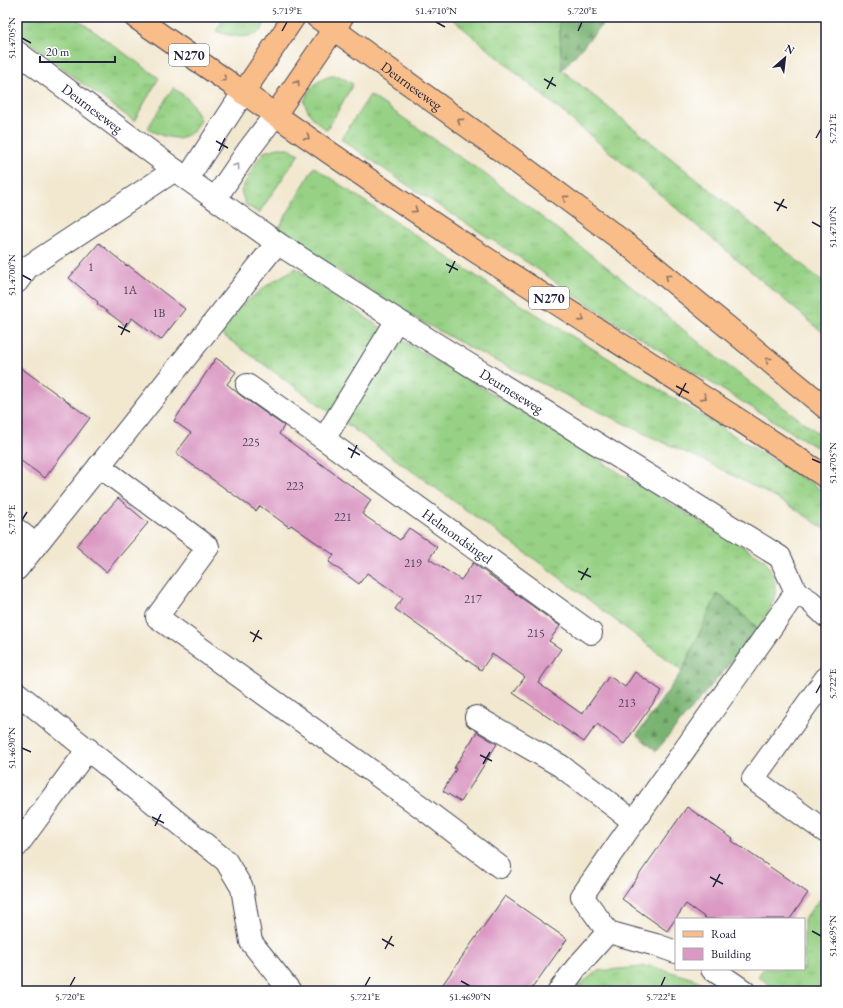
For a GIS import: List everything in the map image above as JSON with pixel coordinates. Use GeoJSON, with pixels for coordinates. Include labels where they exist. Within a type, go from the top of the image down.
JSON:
{"type":"FeatureCollection","features":[{"type":"Feature","properties":{"kind":"main road","name":"N270"},"geometry":{"type":"LineString","coordinates":[[134,17],[474,250],[741,420],[826,477]]}},
{"type":"Feature","properties":{"kind":"main road"},"geometry":{"type":"LineString","coordinates":[[243,93],[294,17]]}},
{"type":"Feature","properties":{"kind":"main road"},"geometry":{"type":"LineString","coordinates":[[275,115],[331,21]]}},
{"type":"Feature","properties":{"kind":"main road","name":"Deurneseweg"},"geometry":{"type":"LineString","coordinates":[[331,21],[628,245],[826,408]]}},
{"type":"Feature","properties":{"kind":"street","name":"Deurneseweg"},"geometry":{"type":"LineString","coordinates":[[17,52],[181,175],[277,243],[398,320],[780,557],[796,592]]}},
{"type":"Feature","properties":{"kind":"street"},"geometry":{"type":"LineString","coordinates":[[21,270],[181,175],[243,93]]}},
{"type":"Feature","properties":{"kind":"street"},"geometry":{"type":"LineString","coordinates":[[215,199],[247,152],[275,115]]}},
{"type":"Feature","properties":{"kind":"street"},"geometry":{"type":"LineString","coordinates":[[17,569],[277,243]]}},
{"type":"Feature","properties":{"kind":"street"},"geometry":{"type":"LineString","coordinates":[[324,439],[398,320]]}},
{"type":"Feature","properties":{"kind":"street","name":"Helmondsingel"},"geometry":{"type":"LineString","coordinates":[[247,385],[324,439],[591,633]]}},
{"type":"Feature","properties":{"kind":"street"},"geometry":{"type":"LineString","coordinates":[[99,466],[208,547],[157,617],[420,806],[500,867]]}},
{"type":"Feature","properties":{"kind":"street"},"geometry":{"type":"LineString","coordinates":[[17,530],[36,545]]}},
{"type":"Feature","properties":{"kind":"street"},"geometry":{"type":"LineString","coordinates":[[675,952],[608,932],[582,896],[633,821],[796,592],[810,601],[826,616]]}},
{"type":"Feature","properties":{"kind":"street"},"geometry":{"type":"LineString","coordinates":[[826,678],[753,779],[826,832]]}},
{"type":"Feature","properties":{"kind":"street"},"geometry":{"type":"LineString","coordinates":[[17,693],[226,861],[242,888],[251,942],[290,991]]}},
{"type":"Feature","properties":{"kind":"street"},"geometry":{"type":"LineString","coordinates":[[476,717],[561,766],[633,821]]}},
{"type":"Feature","properties":{"kind":"street"},"geometry":{"type":"LineString","coordinates":[[17,846],[88,749]]}},
{"type":"Feature","properties":{"kind":"street"},"geometry":{"type":"LineString","coordinates":[[559,991],[576,968],[608,932]]}},
{"type":"Feature","properties":{"kind":"street"},"geometry":{"type":"LineString","coordinates":[[713,970],[744,991]]}},
{"type":"Feature","properties":{"kind":"green space"},"geometry":{"type":"Polygon","coordinates":[[[17,17],[74,17],[159,78],[134,121],[79,81],[17,32],[17,17]]]}},
{"type":"Feature","properties":{"kind":"green space"},"geometry":{"type":"Polygon","coordinates":[[[225,17],[266,17],[263,28],[258,33],[247,36],[233,36],[216,31],[225,17]]]}},
{"type":"Feature","properties":{"kind":"green space"},"geometry":{"type":"Polygon","coordinates":[[[450,17],[559,17],[562,70],[826,284],[826,335],[450,17]]]}},
{"type":"Feature","properties":{"kind":"green space"},"geometry":{"type":"Polygon","coordinates":[[[559,17],[609,17],[562,70],[559,17]]]}},
{"type":"Feature","properties":{"kind":"green space"},"geometry":{"type":"Polygon","coordinates":[[[331,76],[339,76],[353,84],[327,130],[312,117],[304,101],[314,85],[331,76]]]}},
{"type":"Feature","properties":{"kind":"green space"},"geometry":{"type":"Polygon","coordinates":[[[173,88],[190,101],[200,120],[194,131],[180,139],[163,136],[147,129],[173,88]]]}},
{"type":"Feature","properties":{"kind":"green space"},"geometry":{"type":"Polygon","coordinates":[[[370,95],[489,177],[611,270],[719,359],[826,439],[826,453],[687,368],[568,291],[542,272],[410,187],[341,139],[370,95]]]}},
{"type":"Feature","properties":{"kind":"green space"},"geometry":{"type":"Polygon","coordinates":[[[278,148],[289,148],[299,154],[259,213],[246,205],[241,191],[255,164],[264,152],[278,148]]]}},
{"type":"Feature","properties":{"kind":"green space"},"geometry":{"type":"Polygon","coordinates":[[[314,167],[494,288],[813,484],[826,494],[826,530],[800,512],[769,494],[705,461],[647,435],[478,352],[404,312],[277,231],[314,167]]]}},
{"type":"Feature","properties":{"kind":"green space"},"geometry":{"type":"Polygon","coordinates":[[[296,268],[375,324],[524,413],[639,485],[764,559],[773,576],[775,590],[772,603],[759,629],[718,593],[682,671],[551,571],[213,328],[270,283],[296,268]]]}},
{"type":"Feature","properties":{"kind":"green space"},"geometry":{"type":"Polygon","coordinates":[[[718,593],[759,629],[656,751],[637,735],[682,671],[718,593]]]}},
{"type":"Feature","properties":{"kind":"green space"},"geometry":{"type":"Polygon","coordinates":[[[820,899],[826,904],[826,991],[777,991],[758,976],[762,970],[805,970],[805,918],[820,899]]]}},
{"type":"Feature","properties":{"kind":"green space"},"geometry":{"type":"Polygon","coordinates":[[[651,966],[697,980],[712,991],[572,991],[597,971],[651,966]]]}},
{"type":"Feature","properties":{"kind":"building"},"geometry":{"type":"Polygon","coordinates":[[[99,243],[185,309],[161,340],[132,318],[126,326],[97,304],[98,302],[69,278],[99,243]]]}},
{"type":"Feature","properties":{"kind":"building"},"geometry":{"type":"Polygon","coordinates":[[[216,358],[236,372],[227,384],[284,426],[279,434],[371,500],[362,514],[400,540],[409,528],[437,547],[429,559],[461,580],[473,563],[560,626],[549,641],[561,649],[538,683],[582,714],[609,676],[625,687],[635,672],[662,691],[624,744],[597,724],[584,742],[513,693],[525,677],[492,654],[481,670],[395,609],[403,598],[367,573],[359,584],[329,562],[334,555],[291,525],[289,527],[260,506],[256,511],[176,453],[191,433],[174,421],[216,358]]]}},
{"type":"Feature","properties":{"kind":"building"},"geometry":{"type":"Polygon","coordinates":[[[17,365],[90,418],[45,478],[17,458],[17,365]]]}},
{"type":"Feature","properties":{"kind":"building"},"geometry":{"type":"Polygon","coordinates":[[[118,498],[148,523],[106,572],[76,546],[118,498]]]}},
{"type":"Feature","properties":{"kind":"building"},"geometry":{"type":"Polygon","coordinates":[[[477,732],[497,744],[461,802],[443,791],[456,769],[454,768],[477,732]]]}},
{"type":"Feature","properties":{"kind":"building"},"geometry":{"type":"Polygon","coordinates":[[[687,807],[733,839],[732,841],[808,893],[791,918],[706,918],[686,904],[667,931],[622,899],[687,807]]]}},
{"type":"Feature","properties":{"kind":"building"},"geometry":{"type":"Polygon","coordinates":[[[505,896],[567,939],[530,991],[438,991],[505,896]]]}}]}
